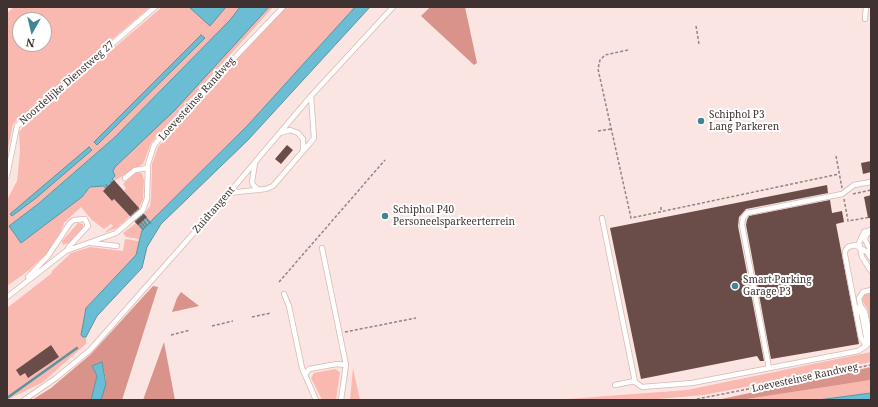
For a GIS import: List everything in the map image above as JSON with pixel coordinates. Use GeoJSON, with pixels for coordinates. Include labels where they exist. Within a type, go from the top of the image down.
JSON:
{"type":"FeatureCollection","features":[{"type":"Feature","properties":{"kind":"lane","name":"Noordelijke Dienstweg 27"},"geometry":{"type":"LineString","coordinates":[[7,176],[17,126],[155,7]]}},
{"type":"Feature","properties":{"kind":"lane","name":"Loevesteinse Randweg"},"geometry":{"type":"LineString","coordinates":[[7,297],[66,251],[74,246],[109,237],[133,220],[142,211],[147,202],[148,168],[154,145],[200,94],[283,7]]}},
{"type":"Feature","properties":{"kind":"lane","name":"Zuidtangent"},"geometry":{"type":"LineString","coordinates":[[24,400],[56,378],[90,350],[228,194],[311,96],[392,7]]}},
{"type":"Feature","properties":{"kind":"lane"},"geometry":{"type":"LineString","coordinates":[[865,19],[866,7]]}},
{"type":"Feature","properties":{"kind":"lane"},"geometry":{"type":"LineString","coordinates":[[228,194],[259,190],[273,186],[314,138],[311,96]]}},
{"type":"Feature","properties":{"kind":"lane"},"geometry":{"type":"LineString","coordinates":[[280,133],[290,130],[298,132],[303,139],[302,152]]}},
{"type":"Feature","properties":{"kind":"lane"},"geometry":{"type":"LineString","coordinates":[[255,162],[252,182],[253,186],[259,190]]}},
{"type":"Feature","properties":{"kind":"lane"},"geometry":{"type":"LineString","coordinates":[[125,178],[135,170],[148,168]]}},
{"type":"Feature","properties":{"kind":"lane"},"geometry":{"type":"LineString","coordinates":[[769,368],[742,225],[743,218],[747,213],[842,194],[854,185],[871,182]]}},
{"type":"Feature","properties":{"kind":"lane"},"geometry":{"type":"LineString","coordinates":[[602,218],[635,381],[637,385],[642,387],[692,383],[858,351],[866,346],[870,341],[865,312],[860,306]]}},
{"type":"Feature","properties":{"kind":"lane"},"geometry":{"type":"LineString","coordinates":[[14,292],[48,256],[70,223],[74,220],[85,219],[88,226],[66,251]]}},
{"type":"Feature","properties":{"kind":"lane"},"geometry":{"type":"LineString","coordinates":[[871,230],[864,232],[861,235],[860,246],[862,257],[871,271]]}},
{"type":"Feature","properties":{"kind":"lane"},"geometry":{"type":"LineString","coordinates":[[871,230],[865,237],[866,243],[871,251]]}},
{"type":"Feature","properties":{"kind":"lane"},"geometry":{"type":"LineString","coordinates":[[74,246],[90,243],[117,246]]}},
{"type":"Feature","properties":{"kind":"lane"},"geometry":{"type":"LineString","coordinates":[[866,346],[863,342],[844,253],[850,246],[855,245],[860,246],[871,258]]}},
{"type":"Feature","properties":{"kind":"lane"},"geometry":{"type":"LineString","coordinates":[[322,248],[346,365],[341,400]]}},
{"type":"Feature","properties":{"kind":"lane"},"geometry":{"type":"LineString","coordinates":[[857,315],[860,306],[859,298],[861,293],[871,290]]}},
{"type":"Feature","properties":{"kind":"lane"},"geometry":{"type":"LineString","coordinates":[[284,294],[289,306],[305,375],[316,400]]}},
{"type":"Feature","properties":{"kind":"lane"},"geometry":{"type":"LineString","coordinates":[[305,375],[309,369],[337,364],[346,365]]}},
{"type":"Feature","properties":{"kind":"lane"},"geometry":{"type":"LineString","coordinates":[[615,385],[635,381]]}},
{"type":"Feature","properties":{"kind":"path"},"geometry":{"type":"LineString","coordinates":[[696,26],[699,44]]}},
{"type":"Feature","properties":{"kind":"path"},"geometry":{"type":"LineString","coordinates":[[628,50],[605,55],[600,60],[598,69],[630,218],[839,174]]}},
{"type":"Feature","properties":{"kind":"path"},"geometry":{"type":"LineString","coordinates":[[598,132],[611,129]]}},
{"type":"Feature","properties":{"kind":"path"},"geometry":{"type":"LineString","coordinates":[[279,282],[385,160]]}},
{"type":"Feature","properties":{"kind":"path"},"geometry":{"type":"LineString","coordinates":[[850,194],[871,190]]}},
{"type":"Feature","properties":{"kind":"path"},"geometry":{"type":"LineString","coordinates":[[660,207],[661,212]]}},
{"type":"Feature","properties":{"kind":"path"},"geometry":{"type":"LineString","coordinates":[[252,317],[271,313]]}},
{"type":"Feature","properties":{"kind":"path"},"geometry":{"type":"LineString","coordinates":[[339,334],[416,318]]}},
{"type":"Feature","properties":{"kind":"path"},"geometry":{"type":"LineString","coordinates":[[212,326],[233,321]]}},
{"type":"Feature","properties":{"kind":"path"},"geometry":{"type":"LineString","coordinates":[[171,335],[190,330]]}},
{"type":"Feature","properties":{"kind":"path","name":"Loevesteinse Randweg"},"geometry":{"type":"LineString","coordinates":[[692,400],[871,365]]}},
{"type":"Feature","properties":{"kind":"shaded area"},"geometry":{"type":"Polygon","coordinates":[[[14,7],[150,7],[13,124],[7,154],[7,13],[14,7]]]}},
{"type":"Feature","properties":{"kind":"shaded area"},"geometry":{"type":"Polygon","coordinates":[[[162,7],[240,7],[230,20],[115,137],[38,204],[9,226],[21,243],[82,197],[92,186],[104,186],[112,201],[116,197],[132,215],[117,197],[123,191],[144,214],[150,206],[152,164],[158,147],[283,7],[355,7],[247,126],[142,230],[136,255],[86,308],[86,344],[43,382],[7,400],[7,308],[52,273],[51,272],[71,253],[90,247],[123,251],[125,239],[138,241],[139,239],[126,237],[123,233],[136,223],[130,216],[117,228],[104,233],[113,226],[111,224],[104,229],[92,220],[81,207],[64,223],[59,237],[45,255],[28,271],[7,286],[7,200],[17,181],[20,151],[19,132],[27,122],[162,7]]]}},
{"type":"Feature","properties":{"kind":"shaded area"},"geometry":{"type":"Polygon","coordinates":[[[269,7],[273,7],[151,143],[143,164],[114,181],[112,179],[115,176],[113,171],[115,167],[138,145],[269,7]]]}},
{"type":"Feature","properties":{"kind":"shaded area"},"geometry":{"type":"Polygon","coordinates":[[[430,7],[465,7],[477,63],[474,65],[421,16],[430,7]]]}},
{"type":"Feature","properties":{"kind":"shaded area"},"geometry":{"type":"Polygon","coordinates":[[[135,172],[142,173],[144,180],[143,199],[139,208],[124,191],[126,188],[123,184],[135,172]]]}},
{"type":"Feature","properties":{"kind":"shaded area"},"geometry":{"type":"Polygon","coordinates":[[[78,223],[83,224],[83,228],[71,242],[63,245],[62,241],[78,223]]]}},
{"type":"Feature","properties":{"kind":"shaded area"},"geometry":{"type":"Polygon","coordinates":[[[153,286],[158,287],[122,400],[101,400],[106,380],[102,362],[92,366],[97,376],[91,400],[32,400],[51,388],[91,354],[153,286]]]}},
{"type":"Feature","properties":{"kind":"shaded area"},"geometry":{"type":"Polygon","coordinates":[[[181,292],[199,306],[172,312],[181,292]]]}},
{"type":"Feature","properties":{"kind":"shaded area"},"geometry":{"type":"Polygon","coordinates":[[[871,292],[871,327],[867,308],[862,301],[864,295],[871,292]]]}},
{"type":"Feature","properties":{"kind":"shaded area"},"geometry":{"type":"Polygon","coordinates":[[[164,342],[175,400],[143,400],[164,342]]]}},
{"type":"Feature","properties":{"kind":"shaded area"},"geometry":{"type":"Polygon","coordinates":[[[871,352],[871,362],[704,395],[647,400],[554,400],[687,390],[871,352]]]}},
{"type":"Feature","properties":{"kind":"shaded area"},"geometry":{"type":"Polygon","coordinates":[[[871,367],[871,380],[747,399],[717,400],[871,367]]]}},
{"type":"Feature","properties":{"kind":"shaded area"},"geometry":{"type":"Polygon","coordinates":[[[353,368],[360,400],[350,400],[353,368]]]}},
{"type":"Feature","properties":{"kind":"shaded area"},"geometry":{"type":"Polygon","coordinates":[[[335,369],[340,372],[336,400],[322,400],[311,378],[314,373],[335,369]]]}},
{"type":"Feature","properties":{"kind":"shaded area"},"geometry":{"type":"Polygon","coordinates":[[[871,380],[871,393],[818,400],[740,400],[871,380]]]}},
{"type":"Feature","properties":{"kind":"water"},"geometry":{"type":"Polygon","coordinates":[[[189,7],[226,7],[210,26],[189,7]]]}},
{"type":"Feature","properties":{"kind":"water"},"geometry":{"type":"Polygon","coordinates":[[[240,7],[269,7],[175,110],[115,167],[113,171],[115,176],[112,179],[114,181],[108,187],[106,184],[106,189],[104,186],[90,187],[82,197],[21,243],[9,226],[38,204],[115,137],[230,20],[240,7]]]}},
{"type":"Feature","properties":{"kind":"water"},"geometry":{"type":"Polygon","coordinates":[[[355,7],[370,7],[248,140],[161,224],[147,247],[142,268],[97,316],[86,337],[83,337],[81,335],[86,308],[136,255],[142,230],[247,126],[355,7]]]}},
{"type":"Feature","properties":{"kind":"water"},"geometry":{"type":"Polygon","coordinates":[[[201,35],[205,38],[97,145],[94,142],[201,35]]]}},
{"type":"Feature","properties":{"kind":"water"},"geometry":{"type":"Polygon","coordinates":[[[89,147],[92,150],[36,198],[12,216],[10,214],[89,147]]]}},
{"type":"Feature","properties":{"kind":"water"},"geometry":{"type":"Polygon","coordinates":[[[102,362],[106,384],[101,400],[91,400],[97,376],[92,366],[102,362]]]}},
{"type":"Feature","properties":{"kind":"water"},"geometry":{"type":"Polygon","coordinates":[[[871,393],[871,400],[818,400],[871,393]]]}},
{"type":"Feature","properties":{"kind":"building"},"geometry":{"type":"Polygon","coordinates":[[[287,145],[293,150],[281,164],[275,159],[287,145]]]}},
{"type":"Feature","properties":{"kind":"building"},"geometry":{"type":"Polygon","coordinates":[[[871,161],[871,172],[863,174],[861,163],[871,161]]]}},
{"type":"Feature","properties":{"kind":"building"},"geometry":{"type":"Polygon","coordinates":[[[114,180],[139,208],[130,216],[114,199],[112,201],[103,191],[114,180]]]}},
{"type":"Feature","properties":{"kind":"building"},"geometry":{"type":"Polygon","coordinates":[[[827,185],[828,193],[746,209],[739,217],[738,226],[764,361],[760,361],[757,356],[641,379],[610,228],[827,185]]]}},
{"type":"Feature","properties":{"kind":"building"},"geometry":{"type":"Polygon","coordinates":[[[871,195],[871,218],[868,218],[864,197],[871,195]]]}},
{"type":"Feature","properties":{"kind":"building"},"geometry":{"type":"Polygon","coordinates":[[[830,200],[832,213],[842,211],[844,222],[836,224],[859,344],[771,359],[746,225],[747,220],[749,216],[830,200]]]}},
{"type":"Feature","properties":{"kind":"building"},"geometry":{"type":"Polygon","coordinates":[[[144,214],[147,217],[138,225],[135,222],[144,214]]]}},
{"type":"Feature","properties":{"kind":"building"},"geometry":{"type":"Polygon","coordinates":[[[51,345],[59,357],[28,378],[25,373],[20,376],[16,370],[51,345]]]}},
{"type":"Feature","properties":{"kind":"waterway"},"geometry":{"type":"LineString","coordinates":[[136,207],[150,223]]}},
{"type":"Feature","properties":{"kind":"waterway"},"geometry":{"type":"LineString","coordinates":[[134,209],[147,225]]}},
{"type":"Feature","properties":{"kind":"waterway"},"geometry":{"type":"LineString","coordinates":[[131,211],[145,227]]}},
{"type":"Feature","properties":{"kind":"waterway"},"geometry":{"type":"LineString","coordinates":[[129,213],[143,229]]}},
{"type":"Feature","properties":{"kind":"waterway"},"geometry":{"type":"LineString","coordinates":[[7,398],[77,348]]}},
{"type":"Feature","properties":{"kind":"place","name":"Schiphol P3 Lang Parkeren"},"geometry":{"type":"Point","coordinates":[701,121]}},
{"type":"Feature","properties":{"kind":"place","name":"Schiphol P40 Personeelsparkeerterrein"},"geometry":{"type":"Point","coordinates":[385,216]}},
{"type":"Feature","properties":{"kind":"place","name":"Smart Parking Garage P3"},"geometry":{"type":"Point","coordinates":[735,286]}}]}
